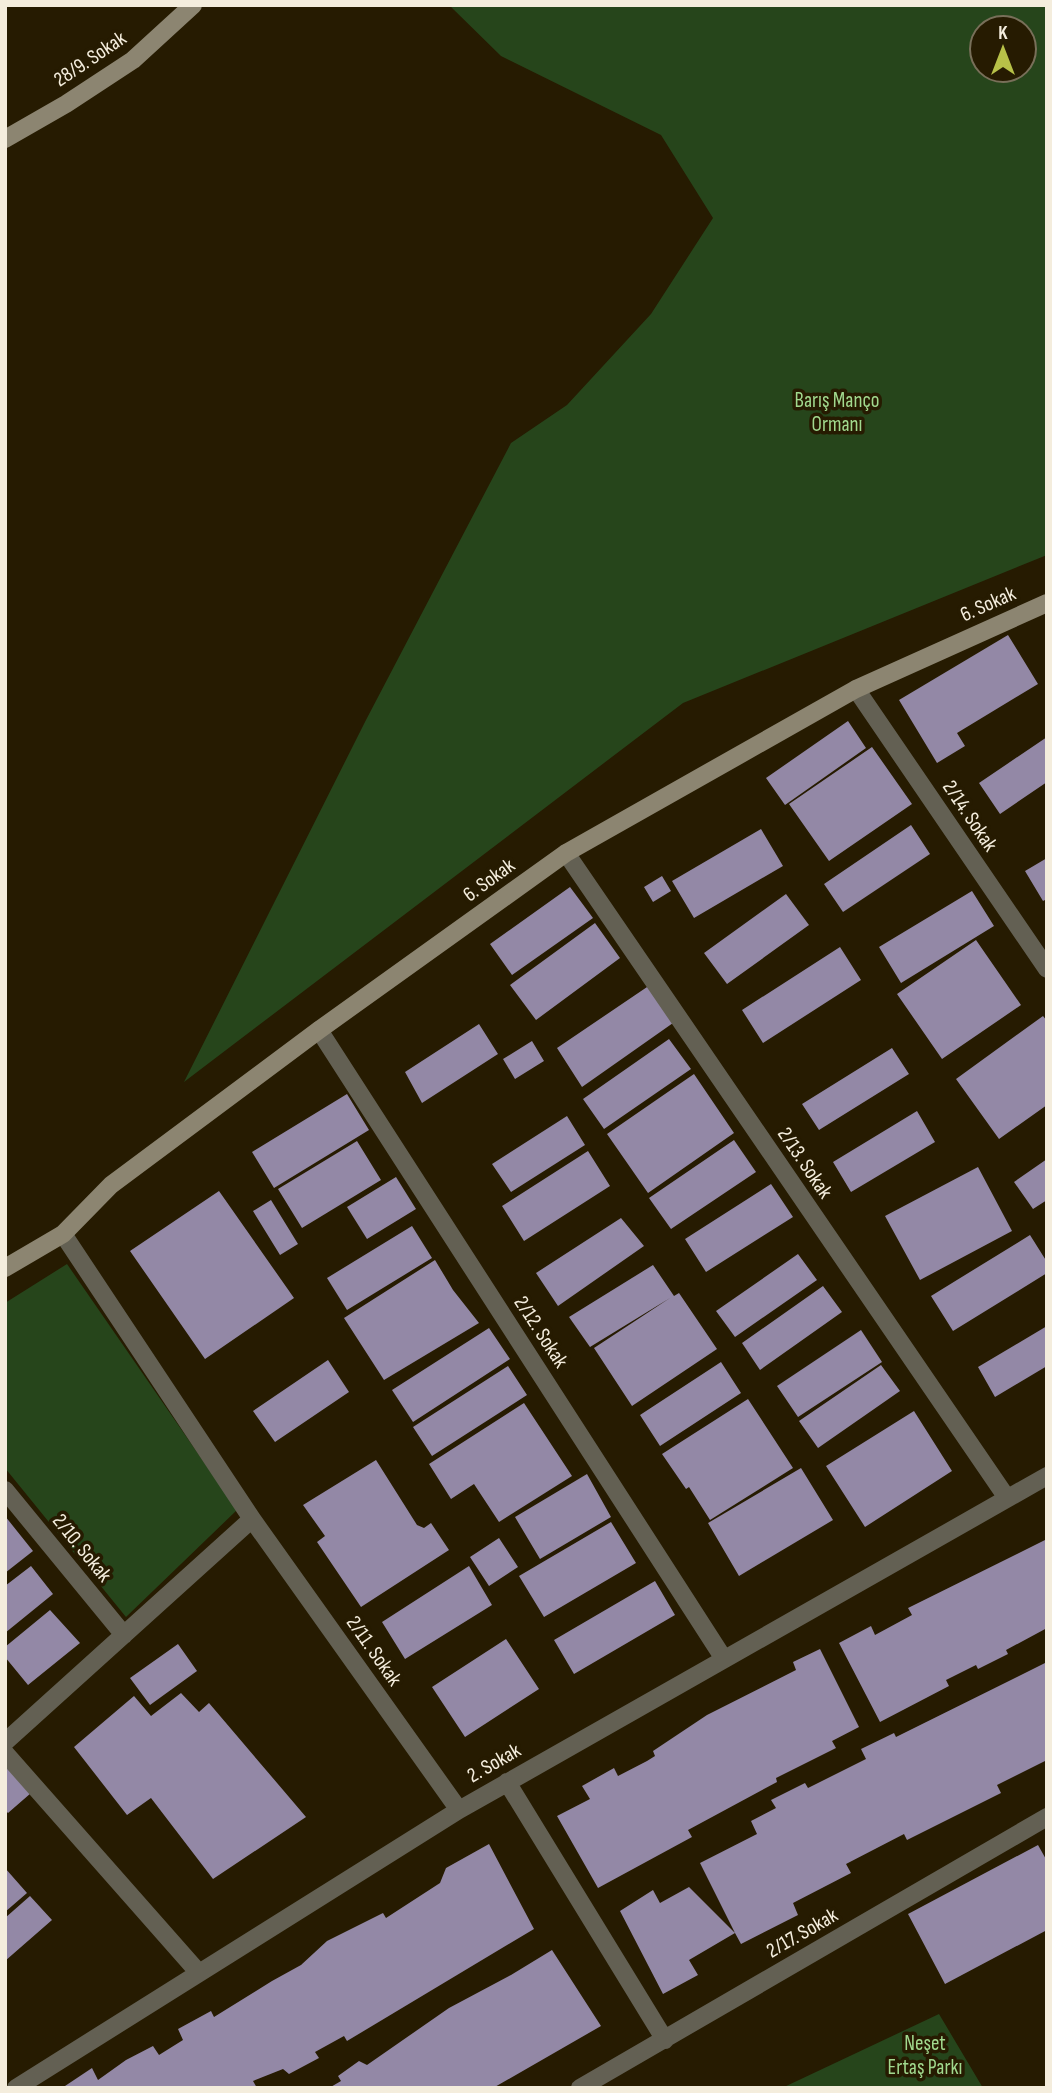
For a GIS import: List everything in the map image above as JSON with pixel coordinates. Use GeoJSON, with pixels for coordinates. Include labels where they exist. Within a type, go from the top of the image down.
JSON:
{"type":"FeatureCollection","features":[{"type":"Feature","properties":{"kind":"main road","name":"28/9. Sokak"},"geometry":{"type":"LineString","coordinates":[[5,139],[66,104],[133,60],[193,5]]}},
{"type":"Feature","properties":{"kind":"main road","name":"6. Sokak"},"geometry":{"type":"LineString","coordinates":[[5,1268],[64,1234],[111,1185],[319,1030],[566,853],[856,689],[1047,603]]}},
{"type":"Feature","properties":{"kind":"street","name":"2/14. Sokak"},"geometry":{"type":"LineString","coordinates":[[856,689],[1047,969]]}},
{"type":"Feature","properties":{"kind":"street","name":"2/13. Sokak"},"geometry":{"type":"LineString","coordinates":[[566,853],[1007,1498]]}},
{"type":"Feature","properties":{"kind":"street","name":"2/12. Sokak"},"geometry":{"type":"LineString","coordinates":[[319,1030],[724,1659]]}},
{"type":"Feature","properties":{"kind":"street","name":"2/11. Sokak"},"geometry":{"type":"LineString","coordinates":[[64,1234],[253,1519],[458,1810]]}},
{"type":"Feature","properties":{"kind":"street","name":"2. Sokak"},"geometry":{"type":"LineString","coordinates":[[16,2088],[40,2082],[199,1973],[458,1810],[1047,1476]]}},
{"type":"Feature","properties":{"kind":"street","name":"2/10. Sokak"},"geometry":{"type":"LineString","coordinates":[[5,1490],[124,1635]]}},
{"type":"Feature","properties":{"kind":"street"},"geometry":{"type":"LineString","coordinates":[[5,1742],[253,1519]]}},
{"type":"Feature","properties":{"kind":"street"},"geometry":{"type":"LineString","coordinates":[[5,1753],[199,1973]]}},
{"type":"Feature","properties":{"kind":"street"},"geometry":{"type":"LineString","coordinates":[[507,1782],[665,2040]]}},
{"type":"Feature","properties":{"kind":"street","name":"2/17. Sokak"},"geometry":{"type":"LineString","coordinates":[[580,2088],[1047,1816]]}},
{"type":"Feature","properties":{"kind":"green space","name":"Barış Manço Ormanı"},"geometry":{"type":"Polygon","coordinates":[[[449,5],[1047,5],[1047,555],[683,703],[184,1082],[366,720],[511,443],[567,405],[651,314],[713,218],[661,135],[501,56],[449,5]]]}},
{"type":"Feature","properties":{"kind":"green space"},"geometry":{"type":"Polygon","coordinates":[[[67,1264],[237,1510],[126,1617],[5,1468],[5,1303],[67,1264]]]}},
{"type":"Feature","properties":{"kind":"green space","name":"Neşet Ertaş Parkı"},"geometry":{"type":"Polygon","coordinates":[[[939,2014],[983,2088],[782,2088],[939,2014]]]}},
{"type":"Feature","properties":{"kind":"building"},"geometry":{"type":"Polygon","coordinates":[[[1008,635],[1038,684],[957,733],[965,746],[937,763],[899,700],[1008,635]]]}},
{"type":"Feature","properties":{"kind":"building"},"geometry":{"type":"Polygon","coordinates":[[[848,721],[866,748],[785,805],[766,778],[848,721]]]}},
{"type":"Feature","properties":{"kind":"building"},"geometry":{"type":"Polygon","coordinates":[[[1047,737],[1047,782],[1000,814],[979,783],[1047,737]]]}},
{"type":"Feature","properties":{"kind":"building"},"geometry":{"type":"Polygon","coordinates":[[[872,747],[912,804],[829,861],[789,804],[872,747]]]}},
{"type":"Feature","properties":{"kind":"building"},"geometry":{"type":"Polygon","coordinates":[[[911,825],[930,854],[843,912],[824,884],[911,825]]]}},
{"type":"Feature","properties":{"kind":"building"},"geometry":{"type":"Polygon","coordinates":[[[761,829],[783,866],[694,918],[672,881],[761,829]]]}},
{"type":"Feature","properties":{"kind":"building"},"geometry":{"type":"Polygon","coordinates":[[[1047,858],[1047,899],[1043,901],[1025,871],[1047,858]]]}},
{"type":"Feature","properties":{"kind":"building"},"geometry":{"type":"Polygon","coordinates":[[[662,876],[671,891],[653,902],[644,887],[662,876]]]}},
{"type":"Feature","properties":{"kind":"building"},"geometry":{"type":"Polygon","coordinates":[[[570,887],[593,918],[512,975],[490,944],[570,887]]]}},
{"type":"Feature","properties":{"kind":"building"},"geometry":{"type":"Polygon","coordinates":[[[972,891],[994,926],[901,983],[879,947],[972,891]]]}},
{"type":"Feature","properties":{"kind":"building"},"geometry":{"type":"Polygon","coordinates":[[[786,894],[809,925],[727,984],[704,953],[786,894]]]}},
{"type":"Feature","properties":{"kind":"building"},"geometry":{"type":"Polygon","coordinates":[[[595,923],[620,958],[536,1020],[510,985],[595,923]]]}},
{"type":"Feature","properties":{"kind":"building"},"geometry":{"type":"Polygon","coordinates":[[[976,940],[1021,1005],[942,1059],[897,994],[976,940]]]}},
{"type":"Feature","properties":{"kind":"building"},"geometry":{"type":"Polygon","coordinates":[[[840,947],[861,980],[763,1043],[742,1010],[840,947]]]}},
{"type":"Feature","properties":{"kind":"building"},"geometry":{"type":"Polygon","coordinates":[[[650,985],[673,1023],[582,1087],[557,1048],[650,985]]]}},
{"type":"Feature","properties":{"kind":"building"},"geometry":{"type":"Polygon","coordinates":[[[1043,1016],[1047,1021],[1047,1105],[999,1139],[956,1079],[1043,1016]]]}},
{"type":"Feature","properties":{"kind":"building"},"geometry":{"type":"Polygon","coordinates":[[[479,1024],[498,1054],[422,1103],[405,1072],[479,1024]]]}},
{"type":"Feature","properties":{"kind":"building"},"geometry":{"type":"Polygon","coordinates":[[[669,1039],[691,1069],[604,1129],[583,1099],[669,1039]]]}},
{"type":"Feature","properties":{"kind":"building"},"geometry":{"type":"Polygon","coordinates":[[[532,1041],[544,1061],[515,1079],[503,1059],[532,1041]]]}},
{"type":"Feature","properties":{"kind":"building"},"geometry":{"type":"Polygon","coordinates":[[[892,1048],[909,1074],[819,1130],[802,1104],[892,1048]]]}},
{"type":"Feature","properties":{"kind":"building"},"geometry":{"type":"Polygon","coordinates":[[[694,1074],[734,1133],[648,1193],[607,1134],[694,1074]]]}},
{"type":"Feature","properties":{"kind":"building"},"geometry":{"type":"Polygon","coordinates":[[[347,1094],[369,1130],[274,1188],[252,1152],[347,1094]]]}},
{"type":"Feature","properties":{"kind":"building"},"geometry":{"type":"Polygon","coordinates":[[[917,1111],[935,1142],[851,1192],[833,1162],[917,1111]]]}},
{"type":"Feature","properties":{"kind":"building"},"geometry":{"type":"Polygon","coordinates":[[[567,1116],[585,1145],[511,1192],[492,1164],[567,1116]]]}},
{"type":"Feature","properties":{"kind":"building"},"geometry":{"type":"Polygon","coordinates":[[[734,1140],[756,1172],[671,1229],[649,1198],[734,1140]]]}},
{"type":"Feature","properties":{"kind":"building"},"geometry":{"type":"Polygon","coordinates":[[[357,1141],[381,1180],[302,1228],[278,1189],[357,1141]]]}},
{"type":"Feature","properties":{"kind":"building"},"geometry":{"type":"Polygon","coordinates":[[[588,1151],[610,1186],[524,1241],[502,1206],[588,1151]]]}},
{"type":"Feature","properties":{"kind":"building"},"geometry":{"type":"Polygon","coordinates":[[[1047,1159],[1047,1200],[1033,1209],[1014,1182],[1047,1159]]]}},
{"type":"Feature","properties":{"kind":"building"},"geometry":{"type":"Polygon","coordinates":[[[978,1167],[1012,1231],[920,1280],[885,1216],[978,1167]]]}},
{"type":"Feature","properties":{"kind":"building"},"geometry":{"type":"Polygon","coordinates":[[[396,1177],[416,1209],[367,1239],[347,1207],[396,1177]]]}},
{"type":"Feature","properties":{"kind":"building"},"geometry":{"type":"Polygon","coordinates":[[[771,1184],[793,1217],[706,1272],[685,1239],[771,1184]]]}},
{"type":"Feature","properties":{"kind":"building"},"geometry":{"type":"Polygon","coordinates":[[[219,1191],[294,1298],[205,1359],[130,1251],[219,1191]]]}},
{"type":"Feature","properties":{"kind":"building"},"geometry":{"type":"Polygon","coordinates":[[[271,1200],[298,1244],[280,1255],[253,1211],[271,1200]]]}},
{"type":"Feature","properties":{"kind":"building"},"geometry":{"type":"Polygon","coordinates":[[[621,1218],[644,1246],[558,1306],[536,1273],[621,1218]]]}},
{"type":"Feature","properties":{"kind":"building"},"geometry":{"type":"Polygon","coordinates":[[[412,1226],[432,1258],[347,1310],[327,1278],[412,1226]]]}},
{"type":"Feature","properties":{"kind":"building"},"geometry":{"type":"Polygon","coordinates":[[[1030,1235],[1047,1262],[1047,1273],[953,1331],[931,1296],[1030,1235]]]}},
{"type":"Feature","properties":{"kind":"building"},"geometry":{"type":"Polygon","coordinates":[[[798,1254],[817,1280],[735,1337],[716,1311],[798,1254]]]}},
{"type":"Feature","properties":{"kind":"building"},"geometry":{"type":"Polygon","coordinates":[[[435,1260],[453,1290],[479,1323],[384,1380],[344,1318],[435,1260]]]}},
{"type":"Feature","properties":{"kind":"building"},"geometry":{"type":"Polygon","coordinates":[[[653,1265],[674,1296],[679,1293],[717,1349],[632,1406],[594,1348],[670,1298],[590,1347],[569,1317],[653,1265]]]}},
{"type":"Feature","properties":{"kind":"building"},"geometry":{"type":"Polygon","coordinates":[[[823,1286],[842,1312],[760,1370],[742,1343],[823,1286]]]}},
{"type":"Feature","properties":{"kind":"building"},"geometry":{"type":"Polygon","coordinates":[[[1047,1326],[1047,1366],[995,1397],[978,1367],[1047,1326]]]}},
{"type":"Feature","properties":{"kind":"building"},"geometry":{"type":"Polygon","coordinates":[[[489,1328],[510,1359],[413,1422],[392,1390],[489,1328]]]}},
{"type":"Feature","properties":{"kind":"building"},"geometry":{"type":"Polygon","coordinates":[[[861,1330],[882,1362],[798,1417],[777,1386],[861,1330]]]}},
{"type":"Feature","properties":{"kind":"building"},"geometry":{"type":"Polygon","coordinates":[[[328,1360],[349,1392],[275,1442],[253,1411],[328,1360]]]}},
{"type":"Feature","properties":{"kind":"building"},"geometry":{"type":"Polygon","coordinates":[[[721,1362],[741,1393],[660,1446],[640,1415],[721,1362]]]}},
{"type":"Feature","properties":{"kind":"building"},"geometry":{"type":"Polygon","coordinates":[[[881,1365],[900,1391],[818,1448],[799,1421],[881,1365]]]}},
{"type":"Feature","properties":{"kind":"building"},"geometry":{"type":"Polygon","coordinates":[[[508,1366],[527,1395],[432,1456],[413,1427],[508,1366]]]}},
{"type":"Feature","properties":{"kind":"building"},"geometry":{"type":"Polygon","coordinates":[[[748,1399],[793,1468],[710,1520],[689,1487],[686,1489],[662,1454],[748,1399]]]}},
{"type":"Feature","properties":{"kind":"building"},"geometry":{"type":"Polygon","coordinates":[[[524,1403],[572,1476],[499,1522],[474,1484],[451,1499],[429,1464],[524,1403]]]}},
{"type":"Feature","properties":{"kind":"building"},"geometry":{"type":"Polygon","coordinates":[[[914,1411],[952,1471],[865,1527],[826,1466],[914,1411]]]}},
{"type":"Feature","properties":{"kind":"building"},"geometry":{"type":"Polygon","coordinates":[[[376,1460],[417,1525],[424,1528],[431,1523],[449,1550],[361,1607],[317,1542],[325,1536],[303,1505],[376,1460]]]}},
{"type":"Feature","properties":{"kind":"building"},"geometry":{"type":"Polygon","coordinates":[[[801,1468],[833,1520],[739,1576],[708,1523],[801,1468]]]}},
{"type":"Feature","properties":{"kind":"building"},"geometry":{"type":"Polygon","coordinates":[[[587,1474],[611,1517],[540,1559],[515,1517],[587,1474]]]}},
{"type":"Feature","properties":{"kind":"building"},"geometry":{"type":"Polygon","coordinates":[[[5,1516],[33,1551],[5,1573],[5,1516]]]}},
{"type":"Feature","properties":{"kind":"building"},"geometry":{"type":"Polygon","coordinates":[[[611,1522],[636,1563],[544,1617],[519,1576],[611,1522]]]}},
{"type":"Feature","properties":{"kind":"building"},"geometry":{"type":"Polygon","coordinates":[[[499,1538],[518,1567],[489,1586],[470,1557],[499,1538]]]}},
{"type":"Feature","properties":{"kind":"building"},"geometry":{"type":"Polygon","coordinates":[[[1047,1539],[1047,1628],[1006,1650],[1008,1654],[978,1669],[976,1665],[946,1680],[949,1686],[880,1722],[839,1643],[871,1626],[875,1635],[912,1615],[908,1608],[1047,1539]]]}},
{"type":"Feature","properties":{"kind":"building"},"geometry":{"type":"Polygon","coordinates":[[[31,1566],[53,1594],[5,1633],[5,1586],[31,1566]]]}},
{"type":"Feature","properties":{"kind":"building"},"geometry":{"type":"Polygon","coordinates":[[[469,1566],[492,1605],[405,1659],[382,1622],[469,1566]]]}},
{"type":"Feature","properties":{"kind":"building"},"geometry":{"type":"Polygon","coordinates":[[[655,1581],[675,1615],[574,1674],[554,1640],[655,1581]]]}},
{"type":"Feature","properties":{"kind":"building"},"geometry":{"type":"Polygon","coordinates":[[[50,1610],[80,1643],[28,1685],[5,1657],[5,1647],[50,1610]]]}},
{"type":"Feature","properties":{"kind":"building"},"geometry":{"type":"Polygon","coordinates":[[[506,1639],[539,1689],[465,1737],[432,1687],[506,1639]]]}},
{"type":"Feature","properties":{"kind":"building"},"geometry":{"type":"Polygon","coordinates":[[[178,1644],[197,1671],[150,1705],[130,1678],[178,1644]]]}},
{"type":"Feature","properties":{"kind":"building"},"geometry":{"type":"Polygon","coordinates":[[[820,1649],[859,1727],[832,1741],[836,1748],[776,1778],[777,1782],[688,1830],[692,1837],[598,1888],[557,1816],[590,1799],[582,1786],[614,1768],[618,1776],[647,1761],[655,1756],[653,1751],[707,1715],[796,1670],[793,1662],[820,1649]]]}},
{"type":"Feature","properties":{"kind":"building"},"geometry":{"type":"Polygon","coordinates":[[[1047,1662],[1047,1760],[997,1785],[1001,1793],[907,1840],[904,1834],[846,1864],[851,1873],[793,1903],[798,1915],[741,1944],[700,1863],[757,1834],[751,1821],[776,1808],[771,1800],[805,1783],[808,1788],[866,1759],[861,1749],[894,1733],[896,1737],[1047,1662]]]}},
{"type":"Feature","properties":{"kind":"building"},"geometry":{"type":"Polygon","coordinates":[[[181,1693],[199,1712],[209,1703],[306,1817],[213,1879],[151,1798],[127,1815],[74,1747],[134,1696],[151,1716],[181,1693]]]}},
{"type":"Feature","properties":{"kind":"building"},"geometry":{"type":"Polygon","coordinates":[[[8,1767],[31,1793],[8,1813],[5,1810],[5,1770],[8,1767]]]}},
{"type":"Feature","properties":{"kind":"building"},"geometry":{"type":"Polygon","coordinates":[[[489,1844],[534,1929],[347,2041],[344,2036],[315,2052],[319,2058],[289,2074],[283,2069],[253,2081],[257,2088],[62,2088],[92,2068],[98,2080],[126,2060],[153,2046],[159,2055],[183,2040],[178,2029],[211,2011],[214,2017],[301,1965],[327,1941],[383,1913],[386,1918],[440,1883],[446,1868],[489,1844]]]}},
{"type":"Feature","properties":{"kind":"building"},"geometry":{"type":"Polygon","coordinates":[[[1038,1845],[1047,1861],[1047,1930],[945,1984],[908,1914],[1038,1845]]]}},
{"type":"Feature","properties":{"kind":"building"},"geometry":{"type":"Polygon","coordinates":[[[5,1868],[27,1893],[5,1912],[5,1868]]]}},
{"type":"Feature","properties":{"kind":"building"},"geometry":{"type":"Polygon","coordinates":[[[689,1887],[735,1933],[689,1960],[698,1975],[663,1994],[620,1911],[653,1890],[660,1903],[689,1887]]]}},
{"type":"Feature","properties":{"kind":"building"},"geometry":{"type":"Polygon","coordinates":[[[30,1896],[52,1920],[5,1961],[5,1918],[30,1896]]]}},
{"type":"Feature","properties":{"kind":"building"},"geometry":{"type":"Polygon","coordinates":[[[552,1950],[601,2026],[493,2088],[329,2088],[341,2081],[338,2076],[359,2061],[367,2065],[449,2008],[552,1950]]]}}]}
